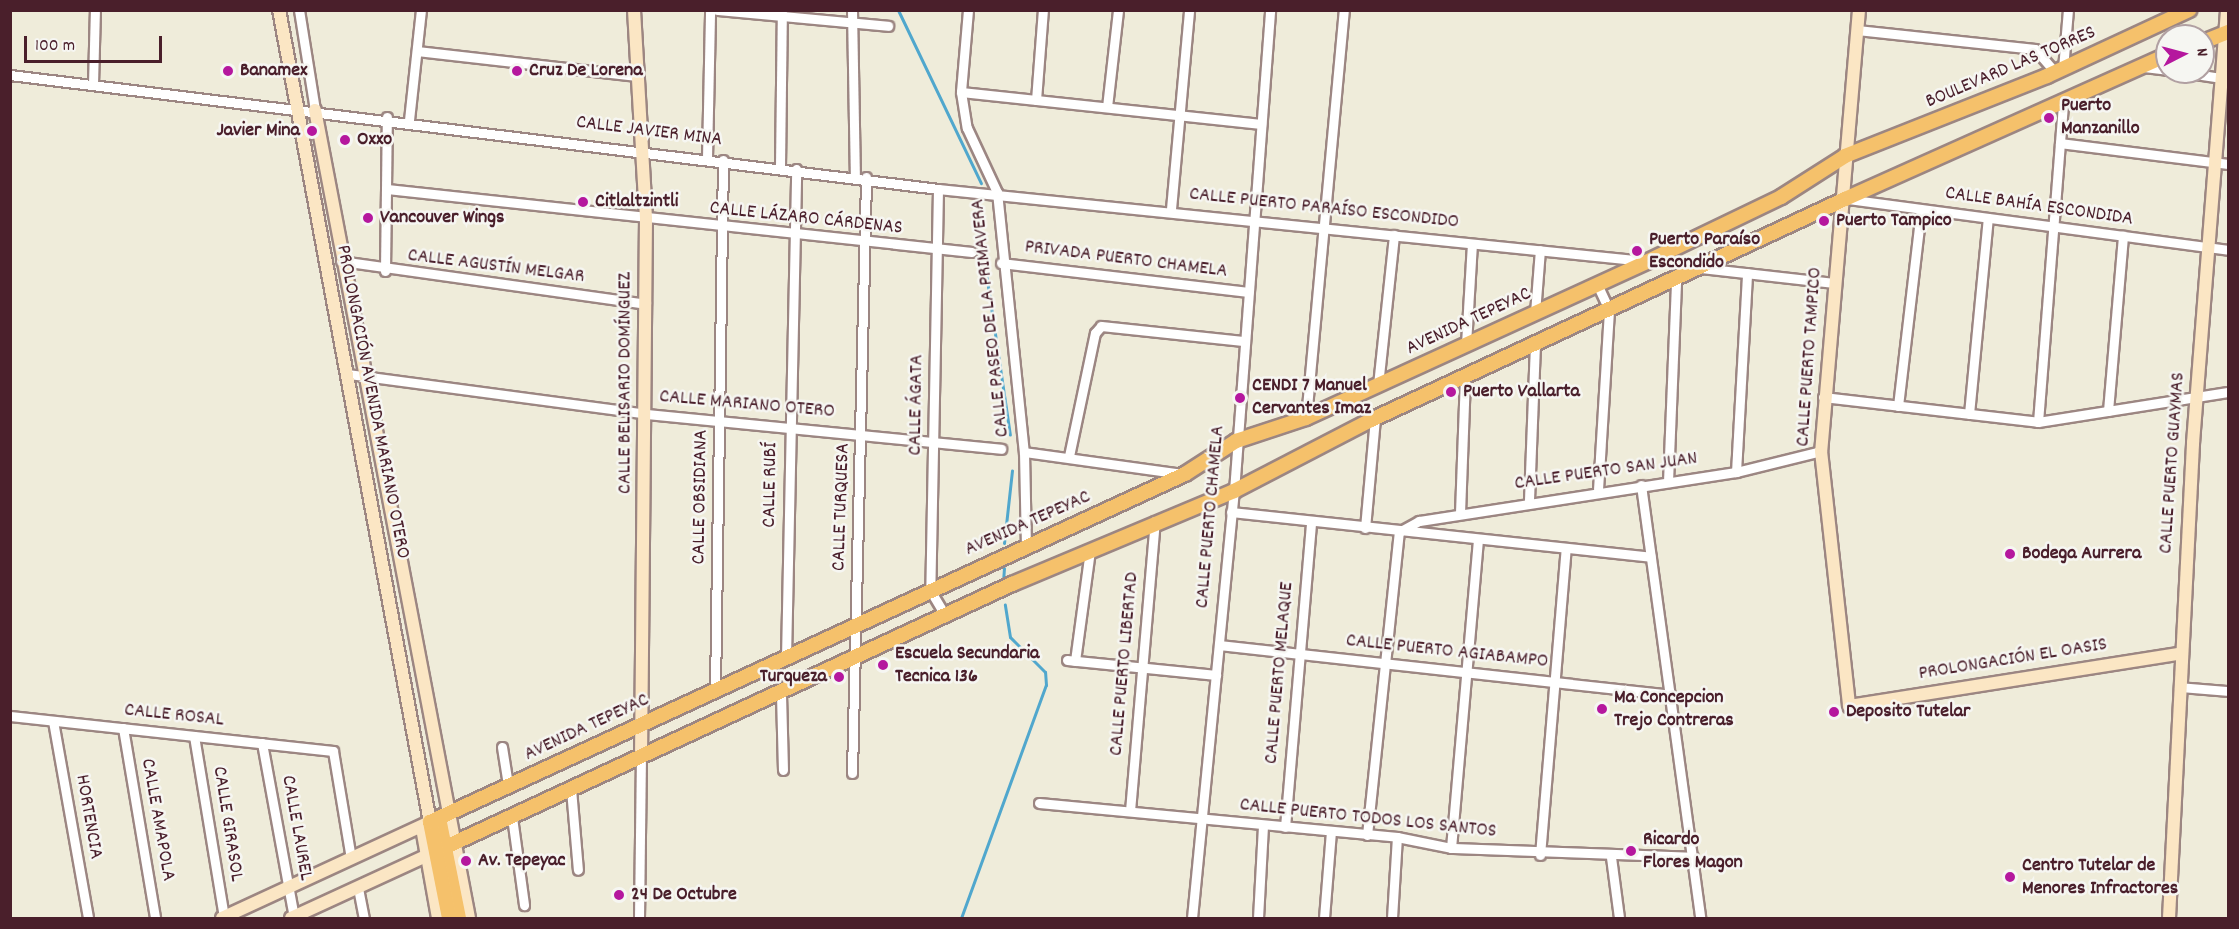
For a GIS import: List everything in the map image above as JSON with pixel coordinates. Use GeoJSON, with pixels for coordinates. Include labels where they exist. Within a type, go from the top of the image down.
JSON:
{"type":"FeatureCollection","features":[{"type":"Feature","properties":{"kind":"main road","name":"BOULEVARD LAS TORRES"},"geometry":{"type":"LineString","coordinates":[[1845,156],[2059,71],[2189,10]]}},
{"type":"Feature","properties":{"kind":"main road"},"geometry":{"type":"LineString","coordinates":[[441,850],[1155,520],[1234,491],[1375,418],[1701,268],[1843,199],[2155,60]]}},
{"type":"Feature","properties":{"kind":"main road","name":"AVENIDA TEPEYAC"},"geometry":{"type":"LineString","coordinates":[[434,821],[1185,474],[1236,441],[1306,418],[1646,262],[1781,197],[1845,156]]}},
{"type":"Feature","properties":{"kind":"main road","name":"PROLONGACIÓN AVENIDA MARIANO OTERO"},"geometry":{"type":"LineString","coordinates":[[434,821],[459,918]]}},
{"type":"Feature","properties":{"kind":"main road","name":"PROLONGACIÓN AVENIDA MARIANO OTERO"},"geometry":{"type":"LineString","coordinates":[[441,850],[449,918]]}},
{"type":"Feature","properties":{"kind":"street"},"geometry":{"type":"LineString","coordinates":[[93,84],[96,10]]}},
{"type":"Feature","properties":{"kind":"street","name":"PROLONGACIÓN AVENIDA MARIANO OTERO"},"geometry":{"type":"LineString","coordinates":[[279,10],[429,800],[441,850],[468,918]]}},
{"type":"Feature","properties":{"kind":"street"},"geometry":{"type":"LineString","coordinates":[[299,10],[315,110]]}},
{"type":"Feature","properties":{"kind":"street"},"geometry":{"type":"LineString","coordinates":[[409,120],[421,10]]}},
{"type":"Feature","properties":{"kind":"street","name":"CALLE BELISARIO DOMÍNGUEZ"},"geometry":{"type":"LineString","coordinates":[[633,10],[635,76],[643,150],[646,219],[646,414],[641,757]]}},
{"type":"Feature","properties":{"kind":"street"},"geometry":{"type":"LineString","coordinates":[[707,158],[710,10]]}},
{"type":"Feature","properties":{"kind":"street"},"geometry":{"type":"LineString","coordinates":[[717,10],[782,14],[888,26]]}},
{"type":"Feature","properties":{"kind":"street"},"geometry":{"type":"LineString","coordinates":[[852,10],[855,176]]}},
{"type":"Feature","properties":{"kind":"street","name":"CALLE PASEO DE LA PRIMAVERA"},"geometry":{"type":"LineString","coordinates":[[968,10],[961,92],[967,128],[997,192],[1001,263],[1024,452],[1026,547]]}},
{"type":"Feature","properties":{"kind":"street"},"geometry":{"type":"LineString","coordinates":[[1036,100],[1043,10]]}},
{"type":"Feature","properties":{"kind":"street"},"geometry":{"type":"LineString","coordinates":[[1107,107],[1118,10]]}},
{"type":"Feature","properties":{"kind":"street"},"geometry":{"type":"LineString","coordinates":[[1171,209],[1189,10]]}},
{"type":"Feature","properties":{"kind":"street","name":"CALLE PUERTO CHAMELA"},"geometry":{"type":"LineString","coordinates":[[1192,918],[1200,818],[1234,491],[1243,341],[1270,10]]}},
{"type":"Feature","properties":{"kind":"street"},"geometry":{"type":"LineString","coordinates":[[1306,418],[1327,229],[1344,10]]}},
{"type":"Feature","properties":{"kind":"street","name":"CALLE PUERTO TAMPICO"},"geometry":{"type":"LineString","coordinates":[[1849,706],[1821,451],[1823,397],[1859,10]]}},
{"type":"Feature","properties":{"kind":"street"},"geometry":{"type":"LineString","coordinates":[[2059,71],[2068,10]]}},
{"type":"Feature","properties":{"kind":"street","name":"CALLE PUERTO GUAYMAS"},"geometry":{"type":"LineString","coordinates":[[2169,918],[2179,687],[2196,397],[2210,248],[2222,163],[2227,10]]}},
{"type":"Feature","properties":{"kind":"street"},"geometry":{"type":"LineString","coordinates":[[780,166],[782,14]]}},
{"type":"Feature","properties":{"kind":"street"},"geometry":{"type":"LineString","coordinates":[[1857,30],[2035,49],[2059,71]]}},
{"type":"Feature","properties":{"kind":"street"},"geometry":{"type":"LineString","coordinates":[[417,51],[635,76]]}},
{"type":"Feature","properties":{"kind":"street"},"geometry":{"type":"LineString","coordinates":[[2138,66],[2155,68]]}},
{"type":"Feature","properties":{"kind":"street","name":"CALLE JAVIER MINA"},"geometry":{"type":"LineString","coordinates":[[10,75],[387,117],[866,177],[938,189],[997,192]]}},
{"type":"Feature","properties":{"kind":"street"},"geometry":{"type":"LineString","coordinates":[[961,92],[1261,124]]}},
{"type":"Feature","properties":{"kind":"street"},"geometry":{"type":"LineString","coordinates":[[2038,422],[2055,227],[2063,101]]}},
{"type":"Feature","properties":{"kind":"street","name":"PROLONGACIÓN AVENIDA MARIANO OTERO"},"geometry":{"type":"LineString","coordinates":[[315,110],[341,261],[365,376],[434,821]]}},
{"type":"Feature","properties":{"kind":"street"},"geometry":{"type":"LineString","coordinates":[[385,271],[387,117]]}},
{"type":"Feature","properties":{"kind":"street"},"geometry":{"type":"LineString","coordinates":[[2060,143],[2222,163]]}},
{"type":"Feature","properties":{"kind":"street","name":"CALLE OBSIDIANA"},"geometry":{"type":"LineString","coordinates":[[715,691],[725,228],[723,160]]}},
{"type":"Feature","properties":{"kind":"street","name":"CALLE RUBÍ"},"geometry":{"type":"LineString","coordinates":[[786,658],[796,169]]}},
{"type":"Feature","properties":{"kind":"street","name":"CALLE TURQUESA"},"geometry":{"type":"LineString","coordinates":[[852,773],[863,434],[866,177]]}},
{"type":"Feature","properties":{"kind":"street","name":"CALLE LÁZARO CÁRDENAS"},"geometry":{"type":"LineString","coordinates":[[387,189],[794,237],[972,252]]}},
{"type":"Feature","properties":{"kind":"street","name":"CALLE ÁGATA"},"geometry":{"type":"LineString","coordinates":[[930,590],[935,442],[938,189]]}},
{"type":"Feature","properties":{"kind":"street","name":"CALLE PUERTO PARAÍSO ESCONDIDO"},"geometry":{"type":"LineString","coordinates":[[997,192],[1646,262]]}},
{"type":"Feature","properties":{"kind":"street","name":"CALLE BAHÍA ESCONDIDA"},"geometry":{"type":"LineString","coordinates":[[1843,199],[2229,250]]}},
{"type":"Feature","properties":{"kind":"street"},"geometry":{"type":"LineString","coordinates":[[1898,406],[1921,209]]}},
{"type":"Feature","properties":{"kind":"street"},"geometry":{"type":"LineString","coordinates":[[1969,414],[1988,218]]}},
{"type":"Feature","properties":{"kind":"street"},"geometry":{"type":"LineString","coordinates":[[1378,385],[1394,235]]}},
{"type":"Feature","properties":{"kind":"street"},"geometry":{"type":"LineString","coordinates":[[2108,411],[2123,236]]}},
{"type":"Feature","properties":{"kind":"street"},"geometry":{"type":"LineString","coordinates":[[1466,344],[1472,244]]}},
{"type":"Feature","properties":{"kind":"street"},"geometry":{"type":"LineString","coordinates":[[1534,313],[1540,250]]}},
{"type":"Feature","properties":{"kind":"street","name":"CALLE AGUSTÍN MELGAR"},"geometry":{"type":"LineString","coordinates":[[341,261],[385,271],[646,304]]}},
{"type":"Feature","properties":{"kind":"street","name":"PRIVADA PUERTO CHAMELA"},"geometry":{"type":"LineString","coordinates":[[1001,263],[1248,292]]}},
{"type":"Feature","properties":{"kind":"street"},"geometry":{"type":"LineString","coordinates":[[1701,268],[1834,283]]}},
{"type":"Feature","properties":{"kind":"street"},"geometry":{"type":"LineString","coordinates":[[1736,472],[1747,273]]}},
{"type":"Feature","properties":{"kind":"street"},"geometry":{"type":"LineString","coordinates":[[1668,482],[1676,279]]}},
{"type":"Feature","properties":{"kind":"street"},"geometry":{"type":"LineString","coordinates":[[1597,284],[1609,310],[1598,489]]}},
{"type":"Feature","properties":{"kind":"street"},"geometry":{"type":"LineString","coordinates":[[1069,456],[1101,326],[1243,341]]}},
{"type":"Feature","properties":{"kind":"street"},"geometry":{"type":"LineString","coordinates":[[1529,500],[1535,344]]}},
{"type":"Feature","properties":{"kind":"street","name":"CALLE MARIANO OTERO"},"geometry":{"type":"LineString","coordinates":[[348,374],[646,414],[1001,449]]}},
{"type":"Feature","properties":{"kind":"street"},"geometry":{"type":"LineString","coordinates":[[1460,513],[1466,376]]}},
{"type":"Feature","properties":{"kind":"street"},"geometry":{"type":"LineString","coordinates":[[1823,397],[2038,422],[2229,392]]}},
{"type":"Feature","properties":{"kind":"street"},"geometry":{"type":"LineString","coordinates":[[1365,528],[1375,418]]}},
{"type":"Feature","properties":{"kind":"street","name":"CALLE PUERTO SAN JUAN"},"geometry":{"type":"LineString","coordinates":[[1399,532],[1419,521],[1460,513],[1598,489],[1736,472],[1821,451]]}},
{"type":"Feature","properties":{"kind":"street"},"geometry":{"type":"LineString","coordinates":[[1024,452],[1069,456],[1185,474]]}},
{"type":"Feature","properties":{"kind":"street"},"geometry":{"type":"LineString","coordinates":[[1641,485],[1700,918]]}},
{"type":"Feature","properties":{"kind":"street"},"geometry":{"type":"LineString","coordinates":[[1231,512],[1478,541],[1651,557]]}},
{"type":"Feature","properties":{"kind":"street","name":"CALLE PUERTO LIBERTAD"},"geometry":{"type":"LineString","coordinates":[[1130,811],[1155,520]]}},
{"type":"Feature","properties":{"kind":"street","name":"CALLE PUERTO MELAQUE"},"geometry":{"type":"LineString","coordinates":[[1285,827],[1311,521]]}},
{"type":"Feature","properties":{"kind":"street"},"geometry":{"type":"LineString","coordinates":[[1367,835],[1399,532]]}},
{"type":"Feature","properties":{"kind":"street"},"geometry":{"type":"LineString","coordinates":[[1451,848],[1478,541]]}},
{"type":"Feature","properties":{"kind":"street"},"geometry":{"type":"LineString","coordinates":[[1540,855],[1566,548]]}},
{"type":"Feature","properties":{"kind":"street"},"geometry":{"type":"LineString","coordinates":[[1090,550],[1071,660],[1216,675]]}},
{"type":"Feature","properties":{"kind":"street"},"geometry":{"type":"LineString","coordinates":[[930,590],[946,617]]}},
{"type":"Feature","properties":{"kind":"street","name":"CALLE PUERTO AGIABAMPO"},"geometry":{"type":"LineString","coordinates":[[1219,645],[1670,695]]}},
{"type":"Feature","properties":{"kind":"street","name":"PROLONGACIÓN EL OASIS"},"geometry":{"type":"LineString","coordinates":[[1849,706],[2182,653]]}},
{"type":"Feature","properties":{"kind":"street"},"geometry":{"type":"LineString","coordinates":[[2179,687],[2229,691]]}},
{"type":"Feature","properties":{"kind":"street"},"geometry":{"type":"LineString","coordinates":[[781,694],[783,770]]}},
{"type":"Feature","properties":{"kind":"street","name":"CALLE ROSAL"},"geometry":{"type":"LineString","coordinates":[[10,716],[333,752],[351,859]]}},
{"type":"Feature","properties":{"kind":"street","name":"HORTENCIA"},"geometry":{"type":"LineString","coordinates":[[53,721],[88,918]]}},
{"type":"Feature","properties":{"kind":"street","name":"CALLE AMAPOLA"},"geometry":{"type":"LineString","coordinates":[[123,728],[155,918]]}},
{"type":"Feature","properties":{"kind":"street","name":"CALLE GIRASOL"},"geometry":{"type":"LineString","coordinates":[[194,736],[223,918]]}},
{"type":"Feature","properties":{"kind":"street","name":"CALLE LAUREL"},"geometry":{"type":"LineString","coordinates":[[262,743],[293,918]]}},
{"type":"Feature","properties":{"kind":"street"},"geometry":{"type":"LineString","coordinates":[[502,747],[508,786]]}},
{"type":"Feature","properties":{"kind":"street"},"geometry":{"type":"LineString","coordinates":[[639,918],[641,757]]}},
{"type":"Feature","properties":{"kind":"street"},"geometry":{"type":"LineString","coordinates":[[571,789],[578,870]]}},
{"type":"Feature","properties":{"kind":"street","name":"CALLE PUERTO TODOS LOS SANTOS"},"geometry":{"type":"LineString","coordinates":[[1039,803],[1397,837],[1451,848],[1540,855],[1693,857]]}},
{"type":"Feature","properties":{"kind":"street"},"geometry":{"type":"LineString","coordinates":[[512,817],[524,905]]}},
{"type":"Feature","properties":{"kind":"street","name":"AVENIDA TEPEYAC"},"geometry":{"type":"LineString","coordinates":[[223,918],[434,821]]}},
{"type":"Feature","properties":{"kind":"street"},"geometry":{"type":"LineString","coordinates":[[1257,918],[1263,825]]}},
{"type":"Feature","properties":{"kind":"street"},"geometry":{"type":"LineString","coordinates":[[1324,918],[1331,831]]}},
{"type":"Feature","properties":{"kind":"street"},"geometry":{"type":"LineString","coordinates":[[1392,918],[1397,837]]}},
{"type":"Feature","properties":{"kind":"street"},"geometry":{"type":"LineString","coordinates":[[293,918],[441,850]]}},
{"type":"Feature","properties":{"kind":"street","name":"PROLONGACIÓN AVENIDA MARIANO OTERO"},"geometry":{"type":"LineString","coordinates":[[438,918],[441,850]]}},
{"type":"Feature","properties":{"kind":"street"},"geometry":{"type":"LineString","coordinates":[[1611,857],[1619,918]]}},
{"type":"Feature","properties":{"kind":"street"},"geometry":{"type":"LineString","coordinates":[[358,888],[364,918]]}},
{"type":"Feature","properties":{"kind":"waterway"},"geometry":{"type":"LineString","coordinates":[[898,10],[981,183]]}},
{"type":"Feature","properties":{"kind":"waterway"},"geometry":{"type":"LineString","coordinates":[[977,212],[1010,435]]}},
{"type":"Feature","properties":{"kind":"waterway"},"geometry":{"type":"LineString","coordinates":[[1004,543],[1012,470]]}},
{"type":"Feature","properties":{"kind":"waterway"},"geometry":{"type":"LineString","coordinates":[[1003,582],[1004,568]]}},
{"type":"Feature","properties":{"kind":"waterway"},"geometry":{"type":"LineString","coordinates":[[961,918],[1046,685],[1045,672],[1010,637],[1005,604]]}},
{"type":"Feature","properties":{"kind":"place","name":"Banamex"},"geometry":{"type":"Point","coordinates":[228,71]}},
{"type":"Feature","properties":{"kind":"place","name":"Cruz De Lorena"},"geometry":{"type":"Point","coordinates":[517,71]}},
{"type":"Feature","properties":{"kind":"place","name":"Puerto Manzanillo"},"geometry":{"type":"Point","coordinates":[2049,118]}},
{"type":"Feature","properties":{"kind":"place","name":"Javier Mina"},"geometry":{"type":"Point","coordinates":[312,131]}},
{"type":"Feature","properties":{"kind":"place","name":"Oxxo"},"geometry":{"type":"Point","coordinates":[345,140]}},
{"type":"Feature","properties":{"kind":"place","name":"Citlaltzintli"},"geometry":{"type":"Point","coordinates":[583,202]}},
{"type":"Feature","properties":{"kind":"place","name":"Vancouver Wings"},"geometry":{"type":"Point","coordinates":[368,218]}},
{"type":"Feature","properties":{"kind":"place","name":"Puerto Tampico"},"geometry":{"type":"Point","coordinates":[1824,221]}},
{"type":"Feature","properties":{"kind":"place","name":"Puerto Paraíso Escondido"},"geometry":{"type":"Point","coordinates":[1637,251]}},
{"type":"Feature","properties":{"kind":"place","name":"Puerto Vallarta"},"geometry":{"type":"Point","coordinates":[1451,392]}},
{"type":"Feature","properties":{"kind":"place","name":"CENDI 7 Manuel Cervantes Imaz"},"geometry":{"type":"Point","coordinates":[1240,398]}},
{"type":"Feature","properties":{"kind":"place","name":"Bodega Aurrera"},"geometry":{"type":"Point","coordinates":[2010,554]}},
{"type":"Feature","properties":{"kind":"place","name":"Escuela Secundaria Tecnica 136"},"geometry":{"type":"Point","coordinates":[883,665]}},
{"type":"Feature","properties":{"kind":"place","name":"Turqueza"},"geometry":{"type":"Point","coordinates":[839,677]}},
{"type":"Feature","properties":{"kind":"place","name":"Ma Concepcion Trejo Contreras"},"geometry":{"type":"Point","coordinates":[1602,709]}},
{"type":"Feature","properties":{"kind":"place","name":"Deposito Tutelar"},"geometry":{"type":"Point","coordinates":[1834,712]}},
{"type":"Feature","properties":{"kind":"place","name":"Ricardo Flores Magon"},"geometry":{"type":"Point","coordinates":[1631,851]}},
{"type":"Feature","properties":{"kind":"place","name":"Av. Tepeyac"},"geometry":{"type":"Point","coordinates":[466,861]}},
{"type":"Feature","properties":{"kind":"place","name":"Centro Tutelar de Menores Infractores"},"geometry":{"type":"Point","coordinates":[2010,877]}},
{"type":"Feature","properties":{"kind":"place","name":"24 De Octubre"},"geometry":{"type":"Point","coordinates":[619,895]}}]}
